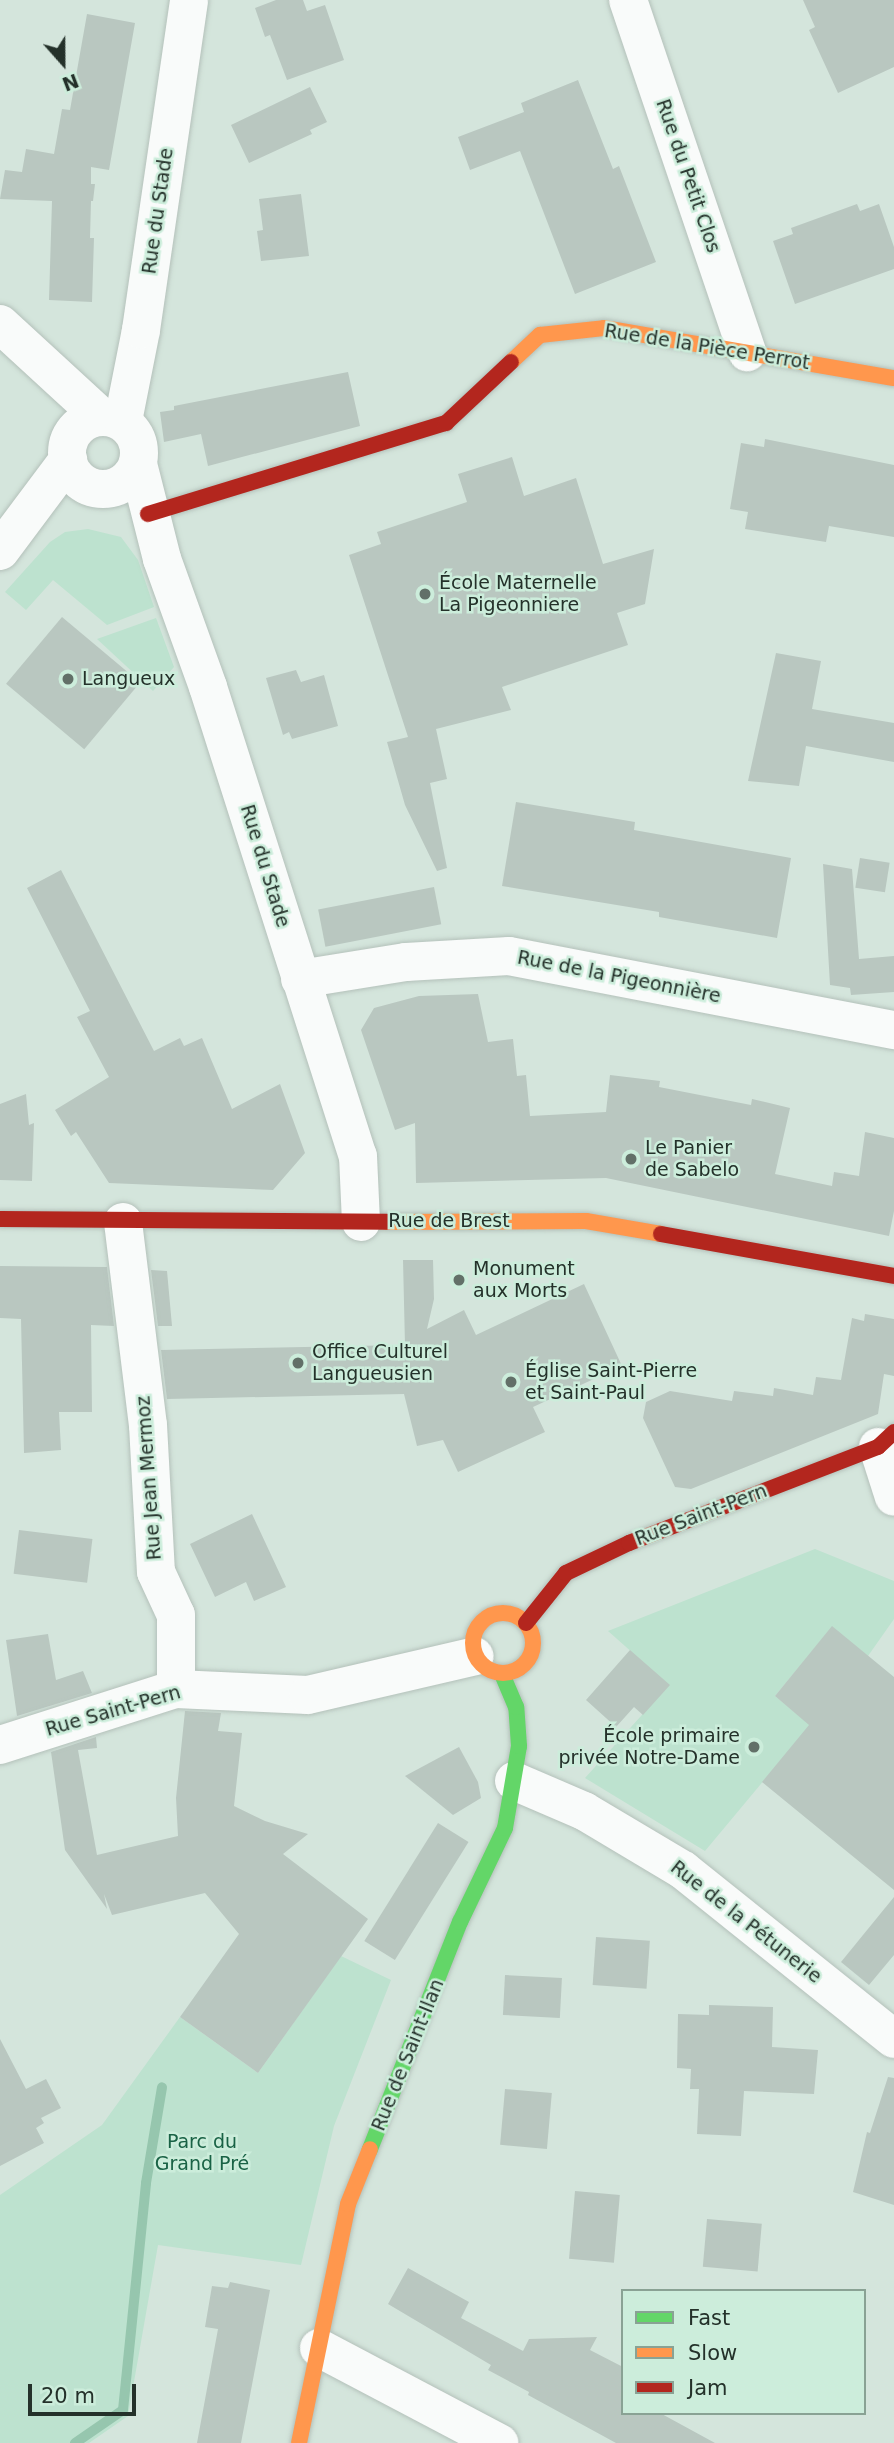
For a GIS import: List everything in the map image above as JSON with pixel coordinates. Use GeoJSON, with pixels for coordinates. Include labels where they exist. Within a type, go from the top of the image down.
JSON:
{"type":"FeatureCollection","features":[{"type":"Feature","properties":{"kind":"street","name":"Rue du Stade"},"geometry":{"type":"LineString","coordinates":[[189,0],[141,330],[111,419],[138,440],[96,468],[149,514],[212,700],[358,1156],[361,1222]]}},
{"type":"Feature","properties":{"kind":"street","name":"Rue du Petit Clos"},"geometry":{"type":"LineString","coordinates":[[628,0],[747,352]]}},
{"type":"Feature","properties":{"kind":"street","name":"Rue de la Pièce Perrot"},"geometry":{"type":"LineString","coordinates":[[149,514],[446,423],[540,335],[604,328],[894,378]]}},
{"type":"Feature","properties":{"kind":"street"},"geometry":{"type":"LineString","coordinates":[[5,330],[111,419]]}},
{"type":"Feature","properties":{"kind":"street"},"geometry":{"type":"LineString","coordinates":[[5,330],[96,468]]}},
{"type":"Feature","properties":{"kind":"street"},"geometry":{"type":"LineString","coordinates":[[96,468],[78,427],[111,419]]}},
{"type":"Feature","properties":{"kind":"street"},"geometry":{"type":"LineString","coordinates":[[7,543],[96,468]]}},
{"type":"Feature","properties":{"kind":"street","name":"Rue de la Pigeonnière"},"geometry":{"type":"LineString","coordinates":[[300,979],[406,962],[509,956],[894,1030]]}},
{"type":"Feature","properties":{"kind":"street","name":"Rue de Brest"},"geometry":{"type":"LineString","coordinates":[[0,1219],[123,1222],[586,1221],[894,1276]]}},
{"type":"Feature","properties":{"kind":"street","name":"Rue Jean Mermoz"},"geometry":{"type":"LineString","coordinates":[[123,1222],[148,1425],[156,1572],[176,1615],[176,1689]]}},
{"type":"Feature","properties":{"kind":"street"},"geometry":{"type":"LineString","coordinates":[[886,1439],[894,1497]]}},
{"type":"Feature","properties":{"kind":"street","name":"Rue Saint-Pern"},"geometry":{"type":"LineString","coordinates":[[526,1623],[566,1573],[629,1543],[886,1439]]}},
{"type":"Feature","properties":{"kind":"street"},"geometry":{"type":"LineString","coordinates":[[509,1614],[526,1623],[533,1641],[532,1652],[520,1668],[489,1665],[472,1641],[475,1630],[487,1618],[509,1614]]}},
{"type":"Feature","properties":{"kind":"street","name":"Rue Saint-Pern"},"geometry":{"type":"LineString","coordinates":[[0,1745],[176,1689],[308,1695],[489,1665]]}},
{"type":"Feature","properties":{"kind":"street","name":"Rue de Saint-Ilan"},"geometry":{"type":"LineString","coordinates":[[299,2443],[348,2204],[460,1922],[505,1828],[519,1746],[516,1707],[489,1665]]}},
{"type":"Feature","properties":{"kind":"street","name":"Rue de la Pétunerie"},"geometry":{"type":"LineString","coordinates":[[514,1781],[584,1811],[683,1870],[894,2039]]}},
{"type":"Feature","properties":{"kind":"street"},"geometry":{"type":"LineString","coordinates":[[319,2348],[499,2443]]}},
{"type":"Feature","properties":{"kind":"green space"},"geometry":{"type":"Polygon","coordinates":[[[88,529],[121,537],[138,560],[154,607],[107,625],[53,580],[26,610],[5,592],[50,542],[65,532],[88,529]]]}},
{"type":"Feature","properties":{"kind":"green space"},"geometry":{"type":"Polygon","coordinates":[[[156,618],[174,667],[153,691],[97,639],[156,618]]]}},
{"type":"Feature","properties":{"kind":"green space"},"geometry":{"type":"Polygon","coordinates":[[[815,1549],[894,1581],[894,1619],[868,1656],[832,1627],[775,1696],[810,1725],[705,1851],[585,1778],[669,1685],[608,1631],[815,1549]]]}},
{"type":"Feature","properties":{"kind":"green space","name":"Parc du Grand Pré"},"geometry":{"type":"Polygon","coordinates":[[[341,1956],[391,1980],[334,2126],[301,2265],[158,2245],[128,2416],[89,2443],[0,2443],[0,2195],[102,2125],[180,2017],[258,2073],[341,1956]]]}},
{"type":"Feature","properties":{"kind":"building"},"geometry":{"type":"Polygon","coordinates":[[[276,0],[303,0],[307,11],[325,5],[344,60],[287,80],[270,35],[265,37],[255,8],[276,0]]]}},
{"type":"Feature","properties":{"kind":"building"},"geometry":{"type":"Polygon","coordinates":[[[803,0],[894,0],[894,67],[838,93],[809,30],[815,27],[803,0]]]}},
{"type":"Feature","properties":{"kind":"building"},"geometry":{"type":"Polygon","coordinates":[[[87,14],[135,23],[109,170],[91,167],[91,184],[95,184],[91,201],[90,238],[94,238],[92,302],[49,300],[52,201],[0,199],[5,170],[22,172],[26,149],[54,154],[62,109],[70,110],[87,14]]]}},
{"type":"Feature","properties":{"kind":"building"},"geometry":{"type":"Polygon","coordinates":[[[578,80],[613,169],[619,166],[656,262],[575,294],[520,151],[470,170],[458,137],[524,112],[521,103],[578,80]]]}},
{"type":"Feature","properties":{"kind":"building"},"geometry":{"type":"Polygon","coordinates":[[[310,87],[327,122],[310,130],[312,134],[249,163],[231,125],[310,87]]]}},
{"type":"Feature","properties":{"kind":"building"},"geometry":{"type":"Polygon","coordinates":[[[301,194],[309,256],[261,261],[257,231],[263,230],[259,199],[301,194]]]}},
{"type":"Feature","properties":{"kind":"building"},"geometry":{"type":"Polygon","coordinates":[[[857,204],[860,211],[879,204],[894,247],[894,269],[795,304],[773,241],[793,234],[791,228],[857,204]]]}},
{"type":"Feature","properties":{"kind":"building"},"geometry":{"type":"Polygon","coordinates":[[[348,372],[360,426],[208,466],[201,434],[164,442],[160,412],[174,410],[174,406],[348,372]]]}},
{"type":"Feature","properties":{"kind":"building"},"geometry":{"type":"Polygon","coordinates":[[[765,439],[894,465],[894,537],[829,526],[826,542],[745,529],[748,512],[730,509],[741,443],[764,447],[765,439]]]}},
{"type":"Feature","properties":{"kind":"building","name":"École Maternelle La Pigeonniere"},"geometry":{"type":"Polygon","coordinates":[[[512,457],[524,496],[576,478],[603,564],[654,549],[645,604],[617,613],[628,645],[502,687],[511,710],[436,729],[447,779],[430,783],[447,868],[437,871],[405,805],[387,742],[408,737],[349,555],[381,544],[377,532],[467,502],[458,474],[512,457]]]}},
{"type":"Feature","properties":{"kind":"building","name":"Langueux"},"geometry":{"type":"Polygon","coordinates":[[[62,617],[140,683],[84,749],[6,684],[62,617]]]}},
{"type":"Feature","properties":{"kind":"building"},"geometry":{"type":"Polygon","coordinates":[[[776,653],[821,661],[812,709],[894,723],[894,762],[806,746],[799,786],[748,781],[776,653]]]}},
{"type":"Feature","properties":{"kind":"building"},"geometry":{"type":"Polygon","coordinates":[[[296,670],[301,682],[324,675],[338,726],[292,739],[289,732],[283,735],[266,678],[296,670]]]}},
{"type":"Feature","properties":{"kind":"building"},"geometry":{"type":"Polygon","coordinates":[[[516,802],[635,822],[634,830],[791,858],[777,938],[659,917],[659,912],[502,886],[516,802]]]}},
{"type":"Feature","properties":{"kind":"building"},"geometry":{"type":"Polygon","coordinates":[[[860,858],[890,863],[885,892],[855,888],[860,858]]]}},
{"type":"Feature","properties":{"kind":"building"},"geometry":{"type":"Polygon","coordinates":[[[823,864],[852,869],[859,959],[894,956],[894,992],[851,995],[850,988],[830,985],[823,864]]]}},
{"type":"Feature","properties":{"kind":"building"},"geometry":{"type":"Polygon","coordinates":[[[61,870],[154,1051],[180,1038],[184,1046],[202,1038],[232,1109],[280,1084],[305,1153],[273,1190],[109,1183],[76,1132],[71,1136],[55,1110],[109,1077],[77,1017],[90,1011],[27,888],[61,870]]]}},
{"type":"Feature","properties":{"kind":"building"},"geometry":{"type":"Polygon","coordinates":[[[434,887],[441,924],[325,947],[318,910],[434,887]]]}},
{"type":"Feature","properties":{"kind":"building"},"geometry":{"type":"Polygon","coordinates":[[[478,994],[488,1042],[513,1039],[517,1076],[526,1075],[530,1116],[606,1112],[610,1075],[660,1081],[659,1087],[751,1105],[752,1099],[790,1108],[775,1174],[832,1186],[834,1172],[859,1176],[865,1132],[894,1138],[894,1211],[889,1236],[606,1178],[416,1183],[415,1123],[395,1130],[361,1030],[374,1008],[419,996],[478,994]]]}},
{"type":"Feature","properties":{"kind":"building"},"geometry":{"type":"Polygon","coordinates":[[[26,1094],[29,1125],[34,1123],[32,1181],[0,1180],[0,1104],[26,1094]]]}},
{"type":"Feature","properties":{"kind":"building"},"geometry":{"type":"Polygon","coordinates":[[[403,1260],[433,1260],[434,1299],[427,1329],[464,1310],[476,1335],[584,1284],[622,1366],[533,1407],[545,1432],[458,1472],[443,1440],[417,1446],[404,1394],[167,1399],[161,1350],[405,1345],[403,1260]]]}},
{"type":"Feature","properties":{"kind":"building"},"geometry":{"type":"Polygon","coordinates":[[[0,1266],[107,1267],[114,1326],[91,1325],[92,1412],[59,1412],[61,1450],[24,1453],[21,1319],[0,1318],[0,1266]]]}},
{"type":"Feature","properties":{"kind":"building"},"geometry":{"type":"Polygon","coordinates":[[[151,1270],[167,1271],[172,1326],[158,1326],[151,1270]]]}},
{"type":"Feature","properties":{"kind":"building"},"geometry":{"type":"Polygon","coordinates":[[[865,1314],[894,1319],[894,1376],[884,1374],[878,1414],[691,1489],[675,1487],[643,1418],[646,1402],[670,1391],[732,1401],[734,1391],[773,1396],[774,1388],[813,1395],[816,1377],[841,1380],[852,1318],[864,1321],[865,1314]]]}},
{"type":"Feature","properties":{"kind":"building"},"geometry":{"type":"Polygon","coordinates":[[[252,1514],[286,1587],[254,1601],[246,1582],[215,1597],[190,1544],[252,1514]]]}},
{"type":"Feature","properties":{"kind":"building"},"geometry":{"type":"Polygon","coordinates":[[[19,1530],[92,1539],[87,1583],[14,1574],[19,1530]]]}},
{"type":"Feature","properties":{"kind":"building"},"geometry":{"type":"Polygon","coordinates":[[[832,1626],[894,1677],[894,1890],[762,1782],[809,1725],[775,1696],[832,1626]]]}},
{"type":"Feature","properties":{"kind":"building"},"geometry":{"type":"Polygon","coordinates":[[[48,1634],[56,1680],[83,1671],[92,1693],[17,1716],[6,1640],[48,1634]]]}},
{"type":"Feature","properties":{"kind":"building"},"geometry":{"type":"Polygon","coordinates":[[[630,1650],[670,1685],[643,1715],[634,1707],[616,1727],[586,1700],[630,1650]]]}},
{"type":"Feature","properties":{"kind":"building"},"geometry":{"type":"Polygon","coordinates":[[[185,1711],[221,1713],[218,1731],[242,1733],[234,1806],[265,1821],[308,1834],[283,1854],[368,1919],[258,2073],[180,2017],[239,1934],[205,1893],[112,1915],[104,1894],[107,1909],[65,1850],[51,1752],[96,1737],[97,1748],[78,1750],[97,1855],[178,1836],[176,1798],[185,1711]]]}},
{"type":"Feature","properties":{"kind":"building"},"geometry":{"type":"Polygon","coordinates":[[[459,1747],[478,1782],[481,1798],[453,1815],[405,1776],[459,1747]]]}},
{"type":"Feature","properties":{"kind":"building"},"geometry":{"type":"Polygon","coordinates":[[[438,1823],[469,1842],[395,1960],[364,1941],[438,1823]]]}},
{"type":"Feature","properties":{"kind":"building"},"geometry":{"type":"Polygon","coordinates":[[[894,1897],[894,1955],[869,1985],[841,1962],[894,1897]]]}},
{"type":"Feature","properties":{"kind":"building"},"geometry":{"type":"Polygon","coordinates":[[[596,1937],[650,1941],[647,1989],[593,1985],[596,1937]]]}},
{"type":"Feature","properties":{"kind":"building"},"geometry":{"type":"Polygon","coordinates":[[[505,1975],[562,1978],[560,2018],[503,2015],[505,1975]]]}},
{"type":"Feature","properties":{"kind":"building"},"geometry":{"type":"Polygon","coordinates":[[[709,2005],[773,2007],[772,2047],[818,2050],[814,2094],[744,2091],[741,2136],[697,2134],[699,2089],[690,2089],[691,2069],[677,2068],[678,2014],[709,2015],[709,2005]]]}},
{"type":"Feature","properties":{"kind":"building"},"geometry":{"type":"Polygon","coordinates":[[[0,2039],[26,2089],[46,2079],[61,2108],[41,2118],[44,2123],[36,2128],[44,2143],[0,2166],[0,2039]]]}},
{"type":"Feature","properties":{"kind":"building"},"geometry":{"type":"Polygon","coordinates":[[[888,2077],[894,2078],[894,2205],[853,2192],[867,2132],[870,2133],[888,2077]]]}},
{"type":"Feature","properties":{"kind":"building"},"geometry":{"type":"Polygon","coordinates":[[[505,2089],[552,2093],[547,2149],[500,2145],[505,2089]]]}},
{"type":"Feature","properties":{"kind":"building"},"geometry":{"type":"Polygon","coordinates":[[[575,2191],[620,2195],[614,2263],[569,2259],[575,2191]]]}},
{"type":"Feature","properties":{"kind":"building"},"geometry":{"type":"Polygon","coordinates":[[[707,2219],[762,2224],[758,2272],[703,2267],[707,2219]]]}},
{"type":"Feature","properties":{"kind":"building"},"geometry":{"type":"Polygon","coordinates":[[[408,2268],[469,2302],[461,2318],[523,2351],[529,2339],[597,2337],[590,2350],[621,2366],[621,2415],[664,2415],[715,2443],[616,2443],[528,2395],[529,2392],[488,2370],[491,2365],[388,2304],[408,2268]]]}},
{"type":"Feature","properties":{"kind":"building"},"geometry":{"type":"Polygon","coordinates":[[[230,2282],[270,2290],[241,2443],[197,2443],[218,2329],[205,2327],[212,2286],[228,2288],[230,2282]]]}},
{"type":"Feature","properties":{"kind":"waterway"},"geometry":{"type":"LineString","coordinates":[[75,2443],[123,2410],[146,2183],[162,2087]]}},
{"type":"Feature","properties":{"kind":"traffic: fast"},"geometry":{"type":"LineString","coordinates":[[370,2149],[460,1922],[505,1828],[519,1746],[516,1707],[502,1674]]}},
{"type":"Feature","properties":{"kind":"traffic: slow"},"geometry":{"type":"LineString","coordinates":[[511,362],[540,335],[604,328],[894,378]]}},
{"type":"Feature","properties":{"kind":"traffic: slow"},"geometry":{"type":"LineString","coordinates":[[387,1222],[586,1221],[661,1234]]}},
{"type":"Feature","properties":{"kind":"traffic: slow"},"geometry":{"type":"LineString","coordinates":[[497,1613],[509,1613],[528,1626],[533,1643],[531,1655],[520,1668],[509,1673],[497,1673],[478,1660],[473,1649],[473,1637],[486,1618],[497,1613]]}},
{"type":"Feature","properties":{"kind":"traffic: slow"},"geometry":{"type":"LineString","coordinates":[[299,2443],[348,2204],[370,2149]]}},
{"type":"Feature","properties":{"kind":"traffic: jam"},"geometry":{"type":"LineString","coordinates":[[148,514],[446,423],[511,362]]}},
{"type":"Feature","properties":{"kind":"traffic: jam"},"geometry":{"type":"LineString","coordinates":[[0,1219],[387,1222]]}},
{"type":"Feature","properties":{"kind":"traffic: jam"},"geometry":{"type":"LineString","coordinates":[[661,1234],[894,1276]]}},
{"type":"Feature","properties":{"kind":"traffic: jam"},"geometry":{"type":"LineString","coordinates":[[526,1623],[566,1573],[629,1543],[878,1447],[894,1432]]}},
{"type":"Feature","properties":{"kind":"place","name":"École Maternelle La Pigeonniere"},"geometry":{"type":"Point","coordinates":[425,594]}},
{"type":"Feature","properties":{"kind":"place","name":"Langueux"},"geometry":{"type":"Point","coordinates":[68,679]}},
{"type":"Feature","properties":{"kind":"place","name":"Le Panier de Sabelo"},"geometry":{"type":"Point","coordinates":[631,1159]}},
{"type":"Feature","properties":{"kind":"place","name":"Monument aux Morts"},"geometry":{"type":"Point","coordinates":[459,1280]}},
{"type":"Feature","properties":{"kind":"place","name":"Office Culturel Langueusien"},"geometry":{"type":"Point","coordinates":[298,1363]}},
{"type":"Feature","properties":{"kind":"place","name":"Église Saint-Pierre et Saint-Paul"},"geometry":{"type":"Point","coordinates":[511,1382]}},
{"type":"Feature","properties":{"kind":"place","name":"École primaire privée Notre-Dame"},"geometry":{"type":"Point","coordinates":[754,1747]}}]}
